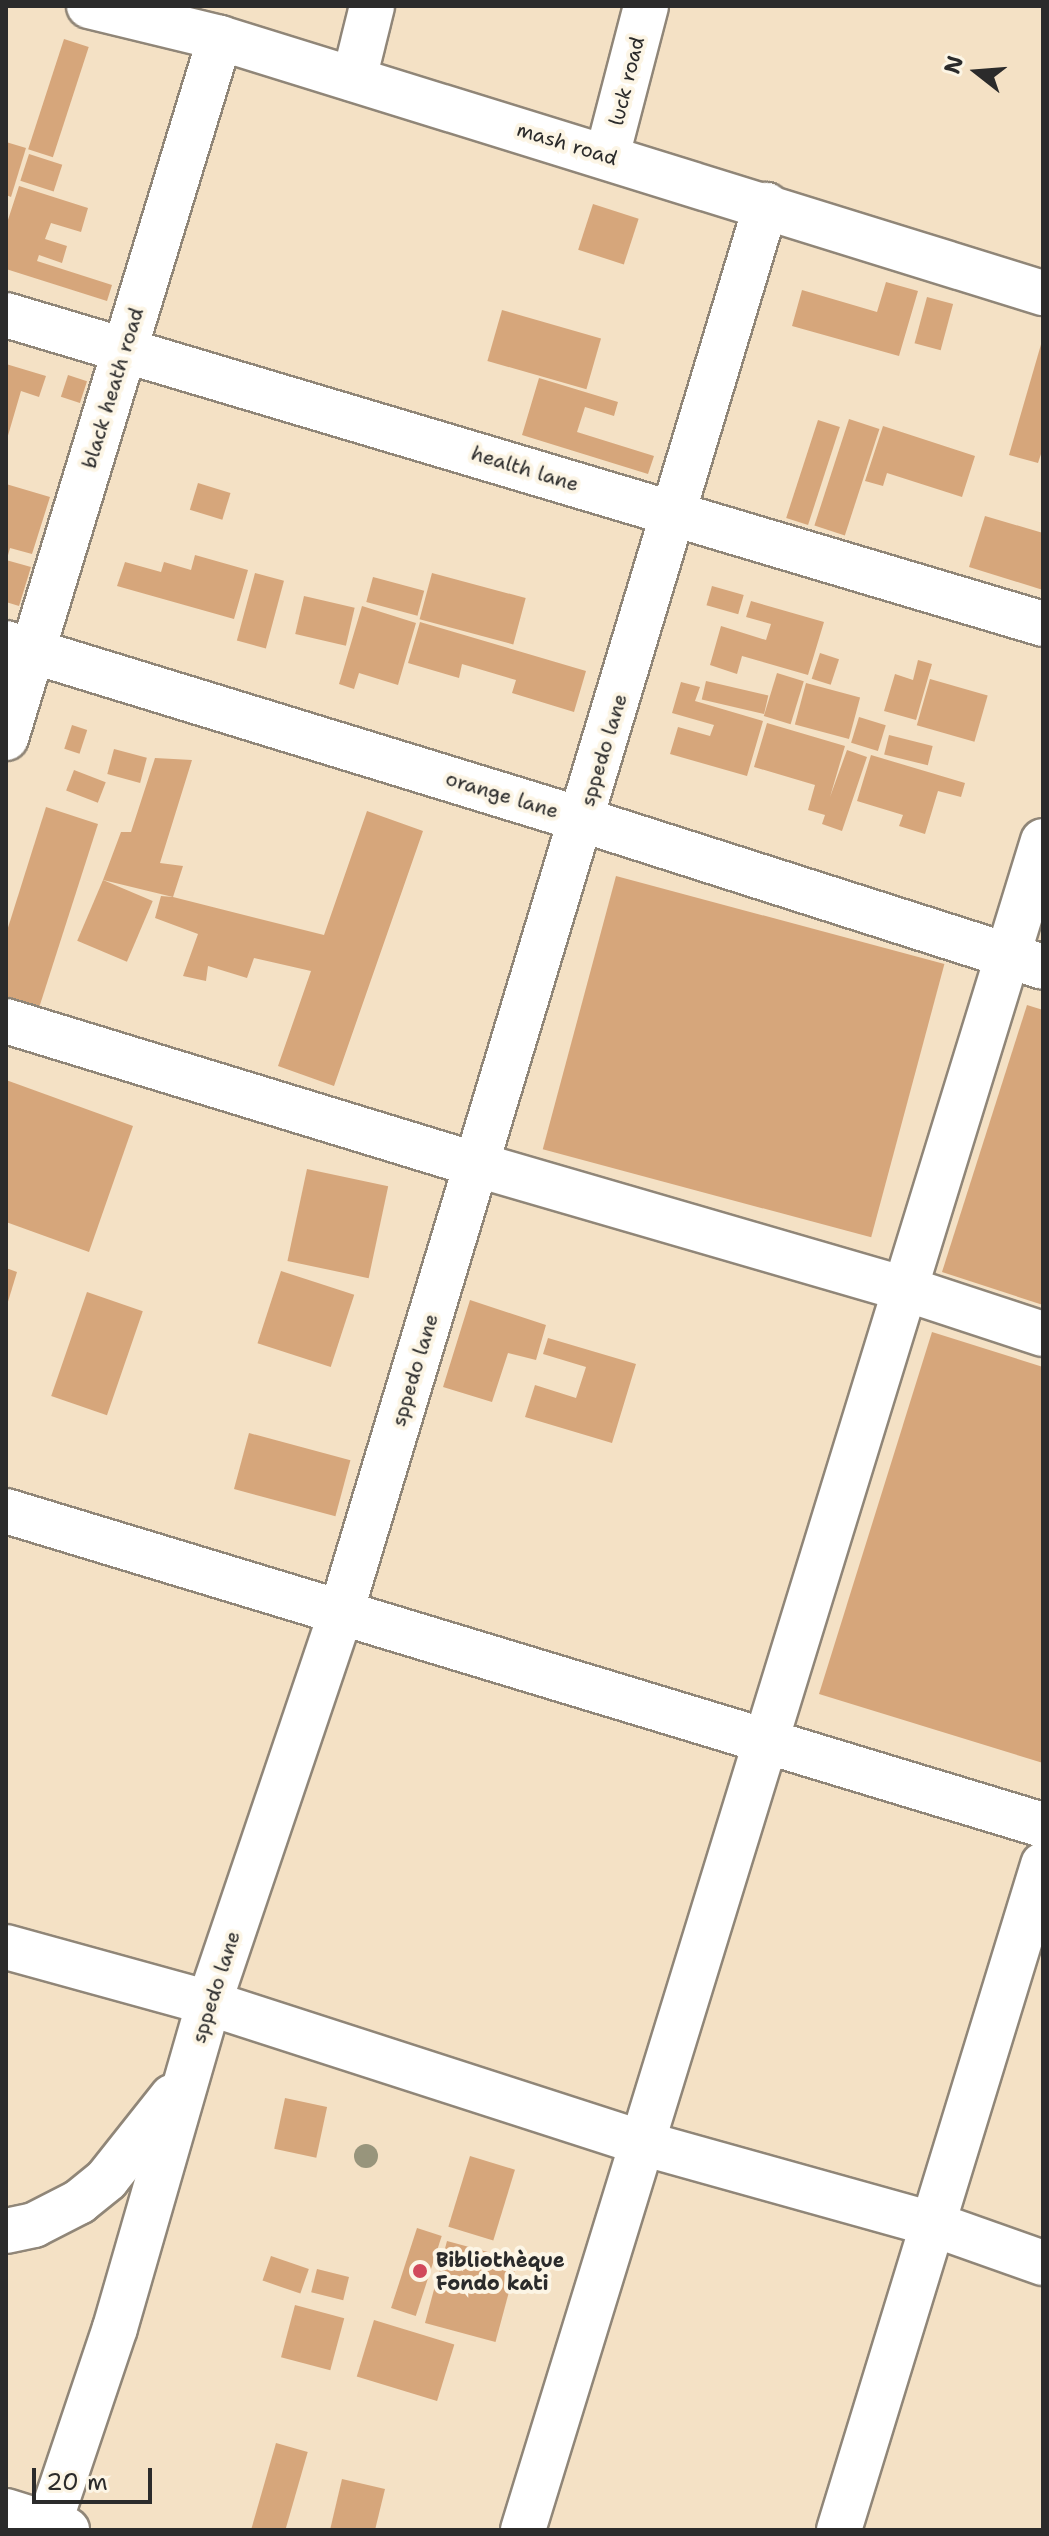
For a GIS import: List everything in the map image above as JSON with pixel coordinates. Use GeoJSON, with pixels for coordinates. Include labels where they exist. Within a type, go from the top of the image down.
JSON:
{"type":"FeatureCollection","features":[{"type":"Feature","properties":{"kind":"street","name":"mash road"},"geometry":{"type":"LineString","coordinates":[[89,6],[220,38],[1043,293]]}},
{"type":"Feature","properties":{"kind":"street"},"geometry":{"type":"LineString","coordinates":[[354,79],[372,6]]}},
{"type":"Feature","properties":{"kind":"street","name":"luck road"},"geometry":{"type":"LineString","coordinates":[[607,156],[646,6]]}},
{"type":"Feature","properties":{"kind":"street","name":"black heath road"},"geometry":{"type":"LineString","coordinates":[[6,738],[19,648],[124,350],[220,38]]}},
{"type":"Feature","properties":{"kind":"street","name":"sppedo lane"},"geometry":{"type":"LineString","coordinates":[[54,2528],[209,2003],[341,1612],[583,820],[766,205]]}},
{"type":"Feature","properties":{"kind":"street","name":"health lane"},"geometry":{"type":"LineString","coordinates":[[6,315],[1043,624]]}},
{"type":"Feature","properties":{"kind":"street","name":"orange lane"},"geometry":{"type":"LineString","coordinates":[[19,648],[583,820],[1025,962]]}},
{"type":"Feature","properties":{"kind":"street"},"geometry":{"type":"LineString","coordinates":[[523,2530],[906,1289],[1025,962],[1043,841]]}},
{"type":"Feature","properties":{"kind":"street"},"geometry":{"type":"LineString","coordinates":[[6,1021],[478,1165],[906,1289],[1043,1334]]}},
{"type":"Feature","properties":{"kind":"street"},"geometry":{"type":"LineString","coordinates":[[6,1511],[1043,1825]]}},
{"type":"Feature","properties":{"kind":"street"},"geometry":{"type":"LineString","coordinates":[[839,2530],[1043,1865]]}},
{"type":"Feature","properties":{"kind":"street"},"geometry":{"type":"LineString","coordinates":[[6,1947],[209,2003],[642,2143],[933,2224],[1043,2263]]}},
{"type":"Feature","properties":{"kind":"street"},"geometry":{"type":"LineString","coordinates":[[6,2231],[34,2225],[79,2202],[107,2179],[188,2076]]}},
{"type":"Feature","properties":{"kind":"street"},"geometry":{"type":"LineString","coordinates":[[6,2511],[54,2528]]}},
{"type":"Feature","properties":{"kind":"building"},"geometry":{"type":"Polygon","coordinates":[[[64,39],[89,47],[53,157],[28,149],[64,39]]]}},
{"type":"Feature","properties":{"kind":"building"},"geometry":{"type":"Polygon","coordinates":[[[6,142],[26,148],[11,197],[6,195],[6,142]]]}},
{"type":"Feature","properties":{"kind":"building"},"geometry":{"type":"Polygon","coordinates":[[[29,154],[62,165],[54,191],[20,181],[29,154]]]}},
{"type":"Feature","properties":{"kind":"building"},"geometry":{"type":"Polygon","coordinates":[[[19,186],[88,208],[81,232],[51,223],[45,239],[67,246],[62,263],[39,255],[37,261],[112,285],[107,301],[6,269],[6,226],[19,186]]]}},
{"type":"Feature","properties":{"kind":"building"},"geometry":{"type":"Polygon","coordinates":[[[593,204],[639,219],[624,264],[578,250],[593,204]]]}},
{"type":"Feature","properties":{"kind":"building"},"geometry":{"type":"Polygon","coordinates":[[[886,282],[918,291],[899,356],[792,326],[802,290],[877,312],[886,282]]]}},
{"type":"Feature","properties":{"kind":"building"},"geometry":{"type":"Polygon","coordinates":[[[927,297],[953,304],[941,350],[915,343],[927,297]]]}},
{"type":"Feature","properties":{"kind":"building"},"geometry":{"type":"Polygon","coordinates":[[[502,310],[601,338],[586,389],[487,361],[502,310]]]}},
{"type":"Feature","properties":{"kind":"building"},"geometry":{"type":"Polygon","coordinates":[[[1042,341],[1043,448],[1038,463],[1009,455],[1042,341]]]}},
{"type":"Feature","properties":{"kind":"building"},"geometry":{"type":"Polygon","coordinates":[[[6,364],[46,376],[39,397],[21,391],[7,439],[6,364]]]}},
{"type":"Feature","properties":{"kind":"building"},"geometry":{"type":"Polygon","coordinates":[[[68,375],[87,381],[80,403],[61,397],[68,375]]]}},
{"type":"Feature","properties":{"kind":"building"},"geometry":{"type":"Polygon","coordinates":[[[539,378],[618,402],[614,416],[585,407],[577,432],[654,456],[648,474],[522,435],[539,378]]]}},
{"type":"Feature","properties":{"kind":"building"},"geometry":{"type":"Polygon","coordinates":[[[849,419],[879,429],[845,535],[814,526],[849,419]]]}},
{"type":"Feature","properties":{"kind":"building"},"geometry":{"type":"Polygon","coordinates":[[[818,420],[840,427],[808,525],[786,518],[818,420]]]}},
{"type":"Feature","properties":{"kind":"building"},"geometry":{"type":"Polygon","coordinates":[[[883,426],[975,456],[962,497],[887,473],[883,486],[865,481],[883,426]]]}},
{"type":"Feature","properties":{"kind":"building"},"geometry":{"type":"Polygon","coordinates":[[[198,483],[231,493],[222,520],[190,510],[198,483]]]}},
{"type":"Feature","properties":{"kind":"building"},"geometry":{"type":"Polygon","coordinates":[[[6,484],[50,497],[32,554],[10,548],[7,559],[6,484]]]}},
{"type":"Feature","properties":{"kind":"building"},"geometry":{"type":"Polygon","coordinates":[[[985,516],[1043,533],[1043,590],[969,567],[985,516]]]}},
{"type":"Feature","properties":{"kind":"building"},"geometry":{"type":"Polygon","coordinates":[[[195,555],[248,570],[234,619],[117,586],[125,562],[161,572],[164,562],[191,570],[195,555]]]}},
{"type":"Feature","properties":{"kind":"building"},"geometry":{"type":"Polygon","coordinates":[[[6,560],[31,567],[19,606],[6,602],[6,560]]]}},
{"type":"Feature","properties":{"kind":"building"},"geometry":{"type":"Polygon","coordinates":[[[255,573],[284,581],[266,648],[237,641],[255,573]]]}},
{"type":"Feature","properties":{"kind":"building"},"geometry":{"type":"Polygon","coordinates":[[[432,573],[526,598],[513,644],[420,619],[432,573]]]}},
{"type":"Feature","properties":{"kind":"building"},"geometry":{"type":"Polygon","coordinates":[[[373,577],[424,591],[417,616],[366,602],[373,577]]]}},
{"type":"Feature","properties":{"kind":"building"},"geometry":{"type":"Polygon","coordinates":[[[712,586],[744,595],[738,614],[706,605],[712,586]]]}},
{"type":"Feature","properties":{"kind":"building"},"geometry":{"type":"Polygon","coordinates":[[[304,596],[355,608],[346,646],[295,634],[304,596]]]}},
{"type":"Feature","properties":{"kind":"building"},"geometry":{"type":"Polygon","coordinates":[[[751,601],[824,622],[808,675],[742,656],[737,674],[710,665],[721,626],[766,640],[771,624],[746,617],[751,601]]]}},
{"type":"Feature","properties":{"kind":"building"},"geometry":{"type":"Polygon","coordinates":[[[362,606],[416,623],[398,685],[359,673],[354,689],[339,684],[362,606]]]}},
{"type":"Feature","properties":{"kind":"building"},"geometry":{"type":"Polygon","coordinates":[[[420,622],[586,671],[574,712],[512,693],[516,680],[462,664],[459,678],[408,663],[420,622]]]}},
{"type":"Feature","properties":{"kind":"building"},"geometry":{"type":"Polygon","coordinates":[[[820,653],[839,659],[831,685],[812,679],[820,653]]]}},
{"type":"Feature","properties":{"kind":"building"},"geometry":{"type":"Polygon","coordinates":[[[918,660],[932,664],[916,720],[884,711],[895,674],[913,680],[918,660]]]}},
{"type":"Feature","properties":{"kind":"building"},"geometry":{"type":"Polygon","coordinates":[[[777,673],[804,681],[791,724],[764,716],[777,673]]]}},
{"type":"Feature","properties":{"kind":"building"},"geometry":{"type":"Polygon","coordinates":[[[930,679],[988,696],[974,742],[917,725],[930,679]]]}},
{"type":"Feature","properties":{"kind":"building"},"geometry":{"type":"Polygon","coordinates":[[[706,681],[768,695],[764,714],[702,700],[706,681]]]}},
{"type":"Feature","properties":{"kind":"building"},"geometry":{"type":"Polygon","coordinates":[[[681,682],[700,687],[695,701],[763,721],[747,776],[670,754],[678,727],[710,736],[714,725],[672,713],[681,682]]]}},
{"type":"Feature","properties":{"kind":"building"},"geometry":{"type":"Polygon","coordinates":[[[806,683],[860,697],[849,739],[795,725],[806,683]]]}},
{"type":"Feature","properties":{"kind":"building"},"geometry":{"type":"Polygon","coordinates":[[[859,717],[886,725],[878,751],[851,743],[859,717]]]}},
{"type":"Feature","properties":{"kind":"building"},"geometry":{"type":"Polygon","coordinates":[[[767,723],[845,746],[830,797],[847,750],[867,757],[842,831],[822,824],[825,815],[808,810],[815,785],[754,767],[767,723]]]}},
{"type":"Feature","properties":{"kind":"building"},"geometry":{"type":"Polygon","coordinates":[[[72,725],[87,730],[79,754],[64,749],[72,725]]]}},
{"type":"Feature","properties":{"kind":"building"},"geometry":{"type":"Polygon","coordinates":[[[889,735],[933,746],[928,765],[884,754],[889,735]]]}},
{"type":"Feature","properties":{"kind":"building"},"geometry":{"type":"Polygon","coordinates":[[[114,749],[147,758],[140,783],[107,774],[114,749]]]}},
{"type":"Feature","properties":{"kind":"building"},"geometry":{"type":"Polygon","coordinates":[[[871,755],[965,783],[961,797],[938,791],[925,834],[899,826],[903,815],[857,801],[871,755]]]}},
{"type":"Feature","properties":{"kind":"building"},"geometry":{"type":"Polygon","coordinates":[[[155,758],[192,760],[160,863],[183,866],[173,897],[103,880],[121,832],[131,832],[155,758]]]}},
{"type":"Feature","properties":{"kind":"building"},"geometry":{"type":"Polygon","coordinates":[[[74,770],[106,782],[98,803],[66,791],[74,770]]]}},
{"type":"Feature","properties":{"kind":"building"},"geometry":{"type":"Polygon","coordinates":[[[46,807],[98,824],[38,1011],[6,1001],[6,934],[46,807]]]}},
{"type":"Feature","properties":{"kind":"building"},"geometry":{"type":"Polygon","coordinates":[[[367,811],[423,831],[334,1086],[278,1066],[311,971],[254,958],[247,978],[208,966],[206,981],[183,976],[198,934],[155,918],[161,896],[173,897],[324,935],[367,811]]]}},
{"type":"Feature","properties":{"kind":"building"},"geometry":{"type":"Polygon","coordinates":[[[616,876],[944,964],[871,1237],[543,1149],[616,876]]]}},
{"type":"Feature","properties":{"kind":"building"},"geometry":{"type":"Polygon","coordinates":[[[103,880],[153,901],[127,962],[77,941],[103,880]]]}},
{"type":"Feature","properties":{"kind":"building"},"geometry":{"type":"Polygon","coordinates":[[[1027,1005],[1043,1010],[1043,1305],[942,1272],[1027,1005]]]}},
{"type":"Feature","properties":{"kind":"building"},"geometry":{"type":"Polygon","coordinates":[[[6,1080],[133,1126],[89,1252],[6,1222],[6,1080]]]}},
{"type":"Feature","properties":{"kind":"building"},"geometry":{"type":"Polygon","coordinates":[[[307,1169],[388,1186],[369,1278],[287,1261],[307,1169]]]}},
{"type":"Feature","properties":{"kind":"building"},"geometry":{"type":"Polygon","coordinates":[[[6,1268],[17,1272],[7,1305],[6,1304],[6,1268]]]}},
{"type":"Feature","properties":{"kind":"building"},"geometry":{"type":"Polygon","coordinates":[[[281,1271],[354,1295],[331,1367],[258,1343],[281,1271]]]}},
{"type":"Feature","properties":{"kind":"building"},"geometry":{"type":"Polygon","coordinates":[[[87,1292],[143,1311],[107,1415],[51,1396],[87,1292]]]}},
{"type":"Feature","properties":{"kind":"building"},"geometry":{"type":"Polygon","coordinates":[[[470,1300],[546,1325],[536,1360],[508,1353],[492,1402],[443,1387],[470,1300]]]}},
{"type":"Feature","properties":{"kind":"building"},"geometry":{"type":"Polygon","coordinates":[[[932,1332],[1043,1367],[1043,1763],[819,1694],[932,1332]]]}},
{"type":"Feature","properties":{"kind":"building"},"geometry":{"type":"Polygon","coordinates":[[[548,1338],[636,1364],[612,1443],[525,1417],[535,1385],[576,1398],[586,1367],[543,1354],[548,1338]]]}},
{"type":"Feature","properties":{"kind":"building"},"geometry":{"type":"Polygon","coordinates":[[[249,1433],[350,1460],[335,1516],[234,1489],[249,1433]]]}},
{"type":"Feature","properties":{"kind":"building"},"geometry":{"type":"Polygon","coordinates":[[[285,2098],[327,2107],[316,2158],[274,2149],[285,2098]]]}},
{"type":"Feature","properties":{"kind":"building"},"geometry":{"type":"Polygon","coordinates":[[[470,2156],[515,2170],[493,2241],[448,2227],[470,2156]]]}},
{"type":"Feature","properties":{"kind":"building"},"geometry":{"type":"Polygon","coordinates":[[[417,2228],[442,2236],[416,2316],[391,2308],[417,2228]]]}},
{"type":"Feature","properties":{"kind":"building"},"geometry":{"type":"Polygon","coordinates":[[[447,2241],[518,2260],[496,2342],[425,2323],[447,2241]]]}},
{"type":"Feature","properties":{"kind":"building"},"geometry":{"type":"Polygon","coordinates":[[[271,2256],[309,2269],[300,2294],[263,2281],[271,2256]]]}},
{"type":"Feature","properties":{"kind":"building"},"geometry":{"type":"Polygon","coordinates":[[[317,2269],[349,2277],[343,2300],[311,2292],[317,2269]]]}},
{"type":"Feature","properties":{"kind":"building"},"geometry":{"type":"Polygon","coordinates":[[[295,2305],[344,2318],[330,2370],[281,2357],[295,2305]]]}},
{"type":"Feature","properties":{"kind":"building"},"geometry":{"type":"Polygon","coordinates":[[[374,2320],[454,2345],[437,2401],[357,2376],[374,2320]]]}},
{"type":"Feature","properties":{"kind":"building"},"geometry":{"type":"Polygon","coordinates":[[[276,2443],[308,2452],[285,2530],[251,2530],[276,2443]]]}},
{"type":"Feature","properties":{"kind":"building"},"geometry":{"type":"Polygon","coordinates":[[[342,2479],[385,2489],[375,2530],[330,2530],[342,2479]]]}},
{"type":"Feature","properties":{"kind":"place","name":"Bibliothèque Fondo kati"},"geometry":{"type":"Point","coordinates":[420,2271]}}]}
